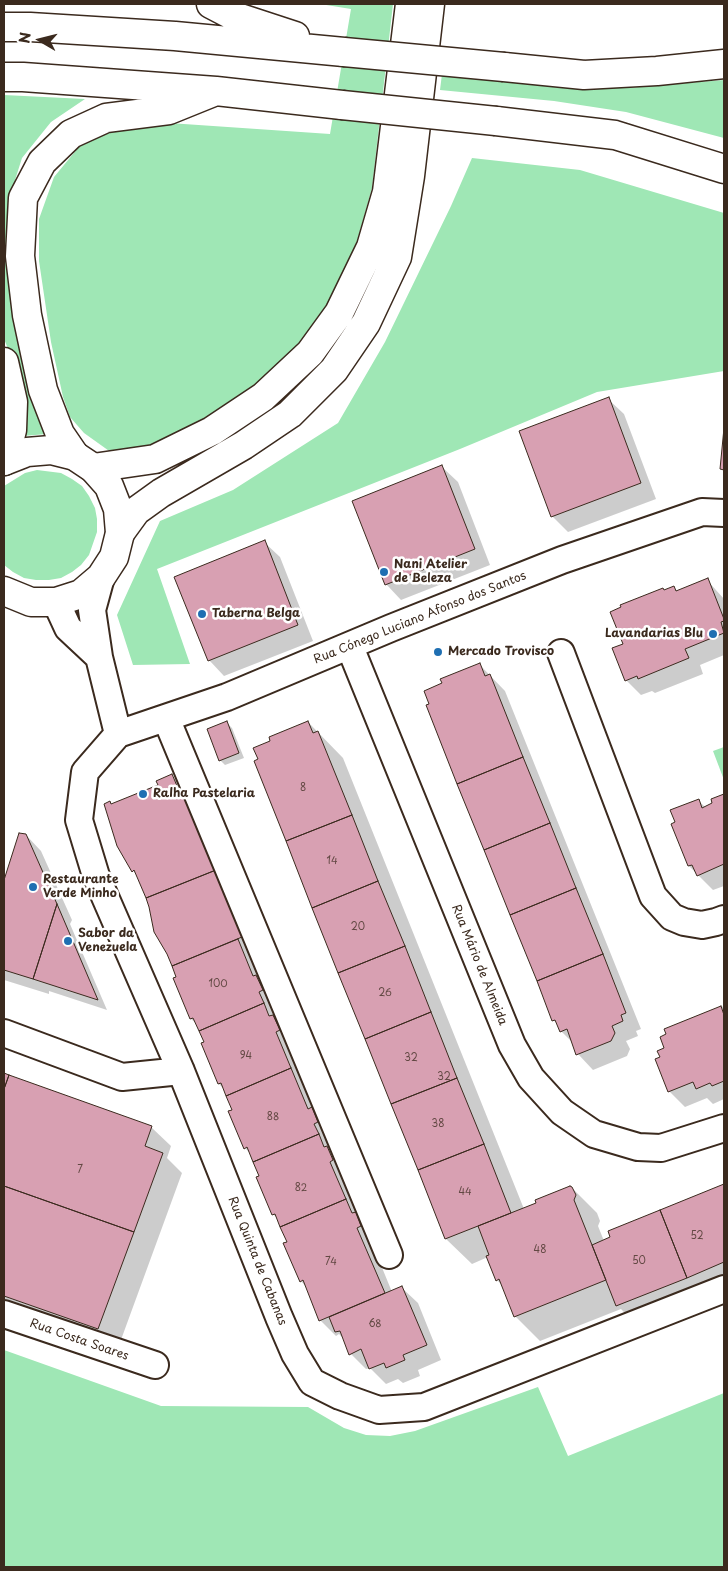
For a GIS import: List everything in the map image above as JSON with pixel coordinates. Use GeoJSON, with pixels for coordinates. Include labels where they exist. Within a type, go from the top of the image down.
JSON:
{"type":"FeatureCollection","features":[{"type":"Feature","properties":{"kind":"main road"},"geometry":{"type":"LineString","coordinates":[[211,4],[234,16],[344,52]]}},
{"type":"Feature","properties":{"kind":"main road"},"geometry":{"type":"LineString","coordinates":[[4,461],[27,452],[51,450],[84,462],[154,459],[212,431],[263,397],[310,353],[338,313],[371,247],[387,192],[410,4]]}},
{"type":"Feature","properties":{"kind":"main road"},"geometry":{"type":"LineString","coordinates":[[120,533],[136,511],[161,493],[244,445],[290,414],[334,370],[366,323],[397,257],[410,176],[430,4]]}},
{"type":"Feature","properties":{"kind":"main road"},"geometry":{"type":"LineString","coordinates":[[4,27],[176,36],[584,75],[657,72],[724,64]]}},
{"type":"Feature","properties":{"kind":"main road"},"geometry":{"type":"LineString","coordinates":[[4,77],[216,91],[616,134],[724,169]]}},
{"type":"Feature","properties":{"kind":"main road"},"geometry":{"type":"LineString","coordinates":[[4,591],[31,602],[56,602],[81,594],[101,577],[114,557],[120,533],[118,509],[109,486],[84,462],[60,434],[43,390],[27,315],[20,256],[23,198],[42,162],[71,134],[106,118],[169,110],[216,91]]}},
{"type":"Feature","properties":{"kind":"main road"},"geometry":{"type":"LineString","coordinates":[[4,362],[13,402],[12,430],[4,461]]}},
{"type":"Feature","properties":{"kind":"street","name":"Rua Cónego Luciano Afonso dos Santos"},"geometry":{"type":"LineString","coordinates":[[118,734],[227,697],[391,628],[562,560],[702,512],[724,513]]}},
{"type":"Feature","properties":{"kind":"street"},"geometry":{"type":"LineString","coordinates":[[101,577],[92,610],[99,657],[118,734]]}},
{"type":"Feature","properties":{"kind":"street"},"geometry":{"type":"LineString","coordinates":[[56,602],[68,628],[99,657]]}},
{"type":"Feature","properties":{"kind":"street","name":"Rua Mário de Almeida"},"geometry":{"type":"LineString","coordinates":[[350,646],[512,1046],[531,1078],[562,1112],[594,1134],[638,1147],[661,1148],[724,1128]]}},
{"type":"Feature","properties":{"kind":"street"},"geometry":{"type":"LineString","coordinates":[[561,654],[653,896],[672,917],[684,922],[702,925],[724,919]]}},
{"type":"Feature","properties":{"kind":"street"},"geometry":{"type":"LineString","coordinates":[[166,718],[389,1255]]}},
{"type":"Feature","properties":{"kind":"street","name":"Rua Quinta de Cabanas"},"geometry":{"type":"LineString","coordinates":[[118,734],[85,772],[79,820],[96,876],[181,1071],[295,1354],[312,1382],[340,1396],[379,1410],[424,1407],[724,1290]]}},
{"type":"Feature","properties":{"kind":"street"},"geometry":{"type":"LineString","coordinates":[[4,1034],[122,1078],[181,1071]]}},
{"type":"Feature","properties":{"kind":"street","name":"Rua Costa Soares"},"geometry":{"type":"LineString","coordinates":[[4,1314],[155,1365]]}},
{"type":"Feature","properties":{"kind":"green space"},"geometry":{"type":"Polygon","coordinates":[[[320,4],[393,4],[372,188],[357,241],[329,305],[300,347],[252,391],[202,424],[150,450],[112,453],[84,433],[70,417],[63,397],[51,342],[39,261],[39,219],[54,177],[83,142],[140,121],[330,134],[351,9],[320,4]]]}},
{"type":"Feature","properties":{"kind":"green space"},"geometry":{"type":"Polygon","coordinates":[[[442,74],[555,86],[626,88],[724,80],[724,138],[626,112],[554,101],[440,90],[442,74]]]}},
{"type":"Feature","properties":{"kind":"green space"},"geometry":{"type":"Polygon","coordinates":[[[4,95],[85,99],[51,122],[22,158],[9,199],[6,243],[24,365],[37,415],[47,434],[23,436],[16,368],[4,339],[4,95]]]}},
{"type":"Feature","properties":{"kind":"green space"},"geometry":{"type":"Polygon","coordinates":[[[472,158],[580,170],[724,213],[724,371],[597,392],[460,449],[157,569],[190,664],[133,665],[117,615],[160,521],[233,490],[338,423],[385,342],[451,206],[472,158]]]}},
{"type":"Feature","properties":{"kind":"green space"},"geometry":{"type":"Polygon","coordinates":[[[37,470],[61,473],[82,486],[95,508],[97,519],[97,532],[89,555],[72,572],[61,578],[49,580],[24,578],[4,565],[4,486],[25,473],[37,470]]]}},
{"type":"Feature","properties":{"kind":"green space"},"geometry":{"type":"Polygon","coordinates":[[[724,747],[724,780],[713,751],[724,747]]]}},
{"type":"Feature","properties":{"kind":"green space"},"geometry":{"type":"Polygon","coordinates":[[[4,1350],[161,1406],[308,1407],[344,1428],[366,1435],[390,1436],[415,1431],[538,1387],[568,1456],[724,1393],[724,1567],[4,1567],[4,1350]]]}},
{"type":"Feature","properties":{"kind":"building"},"geometry":{"type":"Polygon","coordinates":[[[609,397],[641,483],[551,517],[519,431],[609,397]]]}},
{"type":"Feature","properties":{"kind":"building"},"geometry":{"type":"Polygon","coordinates":[[[724,428],[724,470],[720,469],[724,428]]]}},
{"type":"Feature","properties":{"kind":"building"},"geometry":{"type":"Polygon","coordinates":[[[442,465],[475,549],[385,585],[352,501],[442,465]]]}},
{"type":"Feature","properties":{"kind":"building"},"geometry":{"type":"Polygon","coordinates":[[[265,540],[298,625],[208,661],[174,577],[265,540]]]}},
{"type":"Feature","properties":{"kind":"building"},"geometry":{"type":"Polygon","coordinates":[[[708,578],[724,619],[721,622],[724,633],[685,649],[689,658],[638,679],[637,676],[625,681],[612,648],[623,644],[610,612],[621,607],[620,605],[663,588],[664,590],[674,586],[676,591],[708,578]]]}},
{"type":"Feature","properties":{"kind":"building"},"geometry":{"type":"Polygon","coordinates":[[[480,663],[485,676],[490,674],[523,757],[457,784],[426,705],[429,704],[424,691],[442,683],[440,679],[480,663]]]}},
{"type":"Feature","properties":{"kind":"building"},"geometry":{"type":"Polygon","coordinates":[[[227,721],[239,753],[219,761],[207,729],[227,721]]]}},
{"type":"Feature","properties":{"kind":"building"},"geometry":{"type":"Polygon","coordinates":[[[308,721],[313,733],[318,731],[352,815],[286,841],[254,761],[258,759],[253,748],[270,741],[269,737],[308,721]]]}},
{"type":"Feature","properties":{"kind":"building"},"geometry":{"type":"Polygon","coordinates":[[[523,757],[550,823],[484,850],[457,784],[523,757]]]}},
{"type":"Feature","properties":{"kind":"building"},"geometry":{"type":"Polygon","coordinates":[[[172,774],[182,798],[186,797],[216,870],[146,898],[134,870],[132,872],[117,846],[104,804],[110,801],[111,804],[158,785],[156,781],[172,774]]]}},
{"type":"Feature","properties":{"kind":"building"},"geometry":{"type":"Polygon","coordinates":[[[724,794],[724,864],[697,876],[692,865],[688,866],[671,824],[675,822],[670,810],[699,799],[702,808],[712,803],[711,799],[724,794]]]}},
{"type":"Feature","properties":{"kind":"building"},"geometry":{"type":"Polygon","coordinates":[[[352,815],[378,881],[312,908],[286,841],[352,815]]]}},
{"type":"Feature","properties":{"kind":"building"},"geometry":{"type":"Polygon","coordinates":[[[550,823],[576,888],[510,915],[484,850],[550,823]]]}},
{"type":"Feature","properties":{"kind":"building"},"geometry":{"type":"Polygon","coordinates":[[[19,833],[26,834],[57,904],[33,979],[4,970],[4,880],[19,833]]]}},
{"type":"Feature","properties":{"kind":"building"},"geometry":{"type":"Polygon","coordinates":[[[216,870],[242,937],[172,966],[154,932],[146,898],[216,870]]]}},
{"type":"Feature","properties":{"kind":"building"},"geometry":{"type":"Polygon","coordinates":[[[378,881],[405,946],[338,973],[312,908],[378,881]]]}},
{"type":"Feature","properties":{"kind":"building"},"geometry":{"type":"Polygon","coordinates":[[[576,888],[603,954],[537,981],[510,915],[576,888]]]}},
{"type":"Feature","properties":{"kind":"building"},"geometry":{"type":"Polygon","coordinates":[[[57,904],[98,1000],[33,979],[57,904]]]}},
{"type":"Feature","properties":{"kind":"building"},"geometry":{"type":"Polygon","coordinates":[[[238,939],[253,976],[256,975],[263,990],[259,992],[264,1003],[199,1031],[193,1018],[190,1019],[173,978],[176,977],[172,966],[238,939]]]}},
{"type":"Feature","properties":{"kind":"building"},"geometry":{"type":"Polygon","coordinates":[[[405,946],[431,1012],[365,1039],[338,973],[405,946]]]}},
{"type":"Feature","properties":{"kind":"building"},"geometry":{"type":"Polygon","coordinates":[[[603,954],[626,1013],[621,1015],[623,1021],[612,1026],[615,1033],[611,1041],[576,1055],[567,1029],[560,1032],[555,1020],[552,1021],[537,981],[603,954]]]}},
{"type":"Feature","properties":{"kind":"building"},"geometry":{"type":"Polygon","coordinates":[[[264,1003],[269,1016],[273,1015],[280,1030],[276,1032],[291,1068],[226,1096],[221,1083],[218,1084],[201,1043],[204,1042],[199,1031],[264,1003]]]}},
{"type":"Feature","properties":{"kind":"building"},"geometry":{"type":"Polygon","coordinates":[[[721,1006],[724,1015],[724,1081],[712,1086],[710,1083],[696,1089],[693,1082],[668,1092],[655,1059],[660,1057],[657,1051],[664,1048],[660,1037],[666,1034],[664,1029],[721,1006]]]}},
{"type":"Feature","properties":{"kind":"building"},"geometry":{"type":"Polygon","coordinates":[[[431,1012],[457,1078],[391,1104],[365,1039],[431,1012]]]}},
{"type":"Feature","properties":{"kind":"building"},"geometry":{"type":"Polygon","coordinates":[[[291,1068],[308,1109],[312,1107],[318,1122],[314,1124],[319,1134],[253,1162],[247,1147],[244,1149],[228,1111],[232,1110],[226,1096],[291,1068]]]}},
{"type":"Feature","properties":{"kind":"building"},"geometry":{"type":"Polygon","coordinates":[[[4,1073],[9,1075],[4,1089],[4,1073]]]}},
{"type":"Feature","properties":{"kind":"building"},"geometry":{"type":"Polygon","coordinates":[[[9,1075],[152,1126],[145,1146],[163,1153],[134,1232],[4,1186],[4,1089],[9,1075]]]}},
{"type":"Feature","properties":{"kind":"building"},"geometry":{"type":"Polygon","coordinates":[[[457,1078],[484,1144],[418,1170],[391,1104],[457,1078]]]}},
{"type":"Feature","properties":{"kind":"building"},"geometry":{"type":"Polygon","coordinates":[[[319,1134],[324,1147],[327,1146],[333,1160],[330,1162],[346,1199],[280,1227],[275,1214],[272,1215],[256,1177],[259,1176],[253,1162],[319,1134]]]}},
{"type":"Feature","properties":{"kind":"building"},"geometry":{"type":"Polygon","coordinates":[[[484,1144],[511,1213],[445,1239],[418,1170],[484,1144]]]}},
{"type":"Feature","properties":{"kind":"building"},"geometry":{"type":"Polygon","coordinates":[[[724,1184],[724,1262],[687,1278],[660,1210],[724,1184]]]}},
{"type":"Feature","properties":{"kind":"building"},"geometry":{"type":"Polygon","coordinates":[[[4,1186],[134,1232],[98,1329],[4,1296],[4,1186]]]}},
{"type":"Feature","properties":{"kind":"building"},"geometry":{"type":"Polygon","coordinates":[[[570,1186],[576,1195],[574,1200],[606,1280],[514,1317],[499,1279],[496,1281],[486,1256],[489,1255],[478,1226],[536,1203],[535,1200],[570,1186]]]}},
{"type":"Feature","properties":{"kind":"building"},"geometry":{"type":"Polygon","coordinates":[[[346,1199],[352,1213],[356,1212],[361,1226],[357,1228],[385,1293],[319,1321],[303,1280],[300,1282],[283,1243],[287,1242],[280,1227],[346,1199]]]}},
{"type":"Feature","properties":{"kind":"building"},"geometry":{"type":"Polygon","coordinates":[[[660,1210],[687,1278],[616,1306],[592,1245],[610,1237],[608,1231],[660,1210]]]}},
{"type":"Feature","properties":{"kind":"building"},"geometry":{"type":"Polygon","coordinates":[[[402,1286],[427,1345],[403,1355],[405,1360],[386,1368],[384,1363],[369,1369],[361,1349],[349,1355],[340,1331],[335,1332],[329,1317],[402,1286]]]}},
{"type":"Feature","properties":{"kind":"place","name":"Nani Atelier de Beleza"},"geometry":{"type":"Point","coordinates":[384,572]}},
{"type":"Feature","properties":{"kind":"place","name":"Taberna Belga"},"geometry":{"type":"Point","coordinates":[202,614]}},
{"type":"Feature","properties":{"kind":"place","name":"Lavandarias Blu"},"geometry":{"type":"Point","coordinates":[713,634]}},
{"type":"Feature","properties":{"kind":"place","name":"Mercado Trovisco"},"geometry":{"type":"Point","coordinates":[438,652]}},
{"type":"Feature","properties":{"kind":"place","name":"Ralha Pastelaria"},"geometry":{"type":"Point","coordinates":[143,794]}},
{"type":"Feature","properties":{"kind":"place","name":"Restaurante Verde Minho"},"geometry":{"type":"Point","coordinates":[33,887]}},
{"type":"Feature","properties":{"kind":"place","name":"Sabor da Venezuela"},"geometry":{"type":"Point","coordinates":[68,941]}}]}
